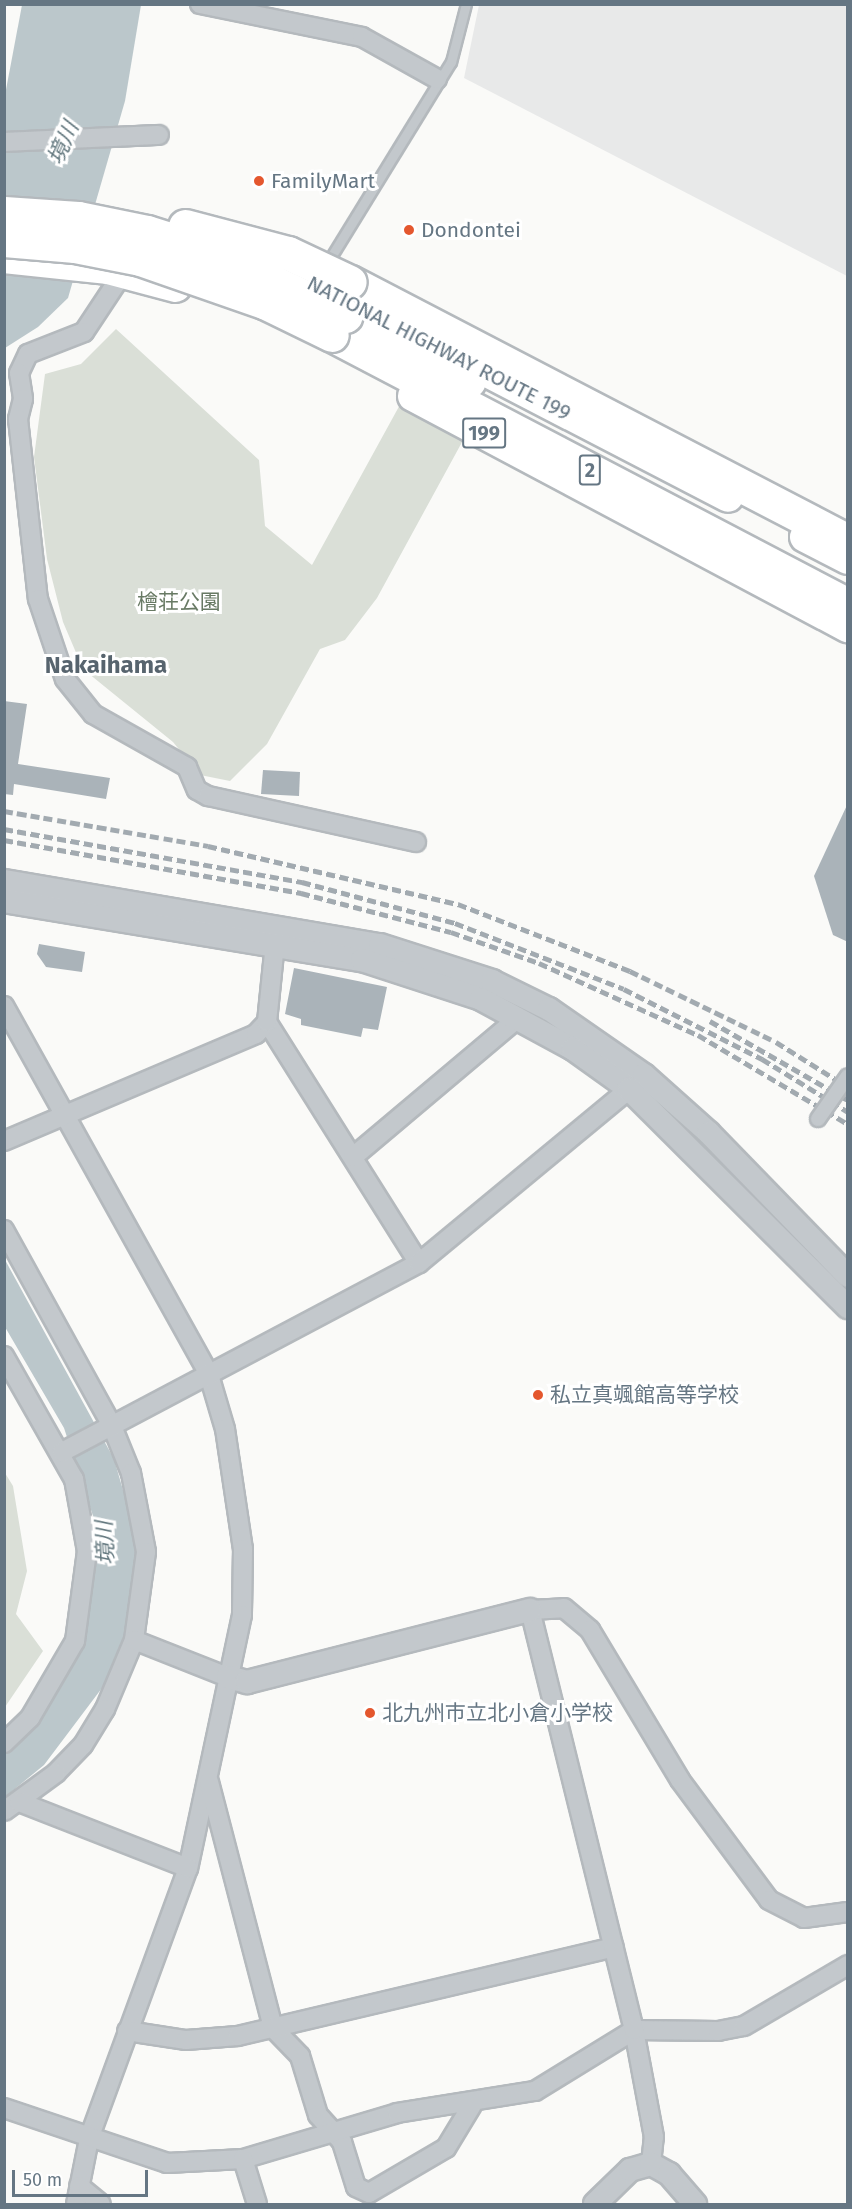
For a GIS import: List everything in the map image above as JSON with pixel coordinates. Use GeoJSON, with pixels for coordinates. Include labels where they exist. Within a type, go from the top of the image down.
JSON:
{"type":"FeatureCollection","features":[{"type":"Feature","properties":{"kind":"highway"},"geometry":{"type":"LineString","coordinates":[[4,213],[203,229],[288,253],[819,524],[848,541]]}},
{"type":"Feature","properties":{"kind":"highway"},"geometry":{"type":"LineString","coordinates":[[78,218],[207,251],[339,326]]}},
{"type":"Feature","properties":{"kind":"highway","name":"NATIONAL HIGHWAY ROUTE 199"},"geometry":{"type":"LineString","coordinates":[[4,224],[130,224],[223,244],[315,283],[848,559]]}},
{"type":"Feature","properties":{"kind":"highway"},"geometry":{"type":"LineString","coordinates":[[4,240],[75,246],[140,259],[339,326]]}},
{"type":"Feature","properties":{"kind":"highway","name":"199"},"geometry":{"type":"LineString","coordinates":[[4,258],[117,271],[288,329],[848,627]]}},
{"type":"Feature","properties":{"kind":"highway","name":"2"},"geometry":{"type":"LineString","coordinates":[[339,326],[848,580]]}},
{"type":"Feature","properties":{"kind":"highway","name":"2"},"geometry":{"type":"LineString","coordinates":[[339,326],[848,605]]}},
{"type":"Feature","properties":{"kind":"street"},"geometry":{"type":"LineString","coordinates":[[200,4],[362,38],[437,79]]}},
{"type":"Feature","properties":{"kind":"street"},"geometry":{"type":"LineString","coordinates":[[4,142],[159,135]]}},
{"type":"Feature","properties":{"kind":"street"},"geometry":{"type":"LineString","coordinates":[[130,224],[117,271],[84,332],[28,354],[19,373],[23,399],[11,423],[38,599],[48,640],[65,679],[93,714],[183,764],[197,790],[208,796],[416,842]]}},
{"type":"Feature","properties":{"kind":"street"},"geometry":{"type":"LineString","coordinates":[[4,881],[276,936],[424,977],[518,1018],[629,1089],[848,1307]]}},
{"type":"Feature","properties":{"kind":"street"},"geometry":{"type":"LineString","coordinates":[[4,901],[428,957],[492,981],[557,1015],[645,1075],[685,1111],[848,1276]]}},
{"type":"Feature","properties":{"kind":"street"},"geometry":{"type":"LineString","coordinates":[[4,1141],[62,1113],[256,1034],[267,1022],[276,936]]}},
{"type":"Feature","properties":{"kind":"street"},"geometry":{"type":"LineString","coordinates":[[4,1006],[209,1375],[225,1429],[243,1549],[242,1615],[209,1780],[188,1868],[89,2139],[76,2205]]}},
{"type":"Feature","properties":{"kind":"street"},"geometry":{"type":"LineString","coordinates":[[353,1157],[518,1018]]}},
{"type":"Feature","properties":{"kind":"street"},"geometry":{"type":"LineString","coordinates":[[267,1022],[419,1263]]}},
{"type":"Feature","properties":{"kind":"street"},"geometry":{"type":"LineString","coordinates":[[818,1119],[848,1076]]}},
{"type":"Feature","properties":{"kind":"street"},"geometry":{"type":"LineString","coordinates":[[65,1451],[419,1263],[629,1089]]}},
{"type":"Feature","properties":{"kind":"street"},"geometry":{"type":"LineString","coordinates":[[4,1230],[131,1473],[146,1552],[135,1640],[123,1674],[84,1745],[12,1806]]}},
{"type":"Feature","properties":{"kind":"street"},"geometry":{"type":"LineString","coordinates":[[4,1743],[30,1718],[75,1641],[87,1551],[83,1512],[65,1451],[5,1358]]}},
{"type":"Feature","properties":{"kind":"street"},"geometry":{"type":"LineString","coordinates":[[135,1640],[228,1677],[247,1682],[530,1610],[564,1608],[590,1630],[680,1779],[769,1900],[804,1918],[848,1912]]}},
{"type":"Feature","properties":{"kind":"street"},"geometry":{"type":"LineString","coordinates":[[530,1610],[634,2031],[654,2137],[651,2164]]}},
{"type":"Feature","properties":{"kind":"street"},"geometry":{"type":"LineString","coordinates":[[209,1780],[273,2028],[300,2056],[328,2130],[342,2142],[356,2187],[369,2193],[446,2148],[472,2105]]}},
{"type":"Feature","properties":{"kind":"street"},"geometry":{"type":"LineString","coordinates":[[12,1806],[188,1868]]}},
{"type":"Feature","properties":{"kind":"street"},"geometry":{"type":"LineString","coordinates":[[127,2031],[186,2040],[273,2028],[614,1947]]}},
{"type":"Feature","properties":{"kind":"street"},"geometry":{"type":"LineString","coordinates":[[4,2108],[89,2139],[167,2163],[243,2159],[328,2130],[396,2113],[472,2105],[535,2091],[634,2031],[718,2031],[744,2026],[848,1965]]}},
{"type":"Feature","properties":{"kind":"street"},"geometry":{"type":"LineString","coordinates":[[243,2159],[257,2205]]}},
{"type":"Feature","properties":{"kind":"street"},"geometry":{"type":"LineString","coordinates":[[595,2205],[630,2170],[651,2164],[669,2174],[695,2205]]}},
{"type":"Feature","properties":{"kind":"street"},"geometry":{"type":"LineString","coordinates":[[80,2186],[101,2205]]}},
{"type":"Feature","properties":{"kind":"lane"},"geometry":{"type":"LineString","coordinates":[[288,329],[437,79],[451,62],[466,4]]}},
{"type":"Feature","properties":{"kind":"shaded area"},"geometry":{"type":"Polygon","coordinates":[[[479,5],[847,5],[847,276],[464,78],[479,5]]]}},
{"type":"Feature","properties":{"kind":"green space","name":"檜荘公園"},"geometry":{"type":"Polygon","coordinates":[[[116,329],[259,460],[265,526],[312,565],[402,401],[467,433],[377,598],[345,640],[320,649],[267,744],[230,781],[200,775],[173,742],[83,669],[63,622],[47,559],[34,457],[45,374],[81,364],[116,329]]]}},
{"type":"Feature","properties":{"kind":"green space"},"geometry":{"type":"Polygon","coordinates":[[[5,1473],[13,1486],[27,1571],[16,1614],[43,1651],[5,1707],[5,1473]]]}},
{"type":"Feature","properties":{"kind":"water","name":"境川"},"geometry":{"type":"Polygon","coordinates":[[[22,5],[141,5],[125,101],[68,298],[38,327],[5,348],[5,95],[22,5]]]}},
{"type":"Feature","properties":{"kind":"water","name":"境川"},"geometry":{"type":"Polygon","coordinates":[[[4,1258],[114,1459],[136,1535],[132,1615],[111,1676],[44,1765],[5,1797],[5,1751],[59,1690],[82,1642],[97,1528],[64,1428],[5,1327],[4,1258]]]}},
{"type":"Feature","properties":{"kind":"building"},"geometry":{"type":"Polygon","coordinates":[[[4,701],[27,704],[18,764],[110,778],[106,799],[14,784],[13,795],[4,794],[4,701]]]}},
{"type":"Feature","properties":{"kind":"building"},"geometry":{"type":"Polygon","coordinates":[[[263,770],[300,772],[299,796],[261,794],[263,770]]]}},
{"type":"Feature","properties":{"kind":"building"},"geometry":{"type":"Polygon","coordinates":[[[848,803],[848,942],[833,935],[814,876],[848,803]]]}},
{"type":"Feature","properties":{"kind":"building"},"geometry":{"type":"Polygon","coordinates":[[[39,944],[85,952],[82,972],[46,967],[37,954],[39,944]]]}},
{"type":"Feature","properties":{"kind":"building"},"geometry":{"type":"Polygon","coordinates":[[[294,968],[387,987],[378,1030],[363,1028],[361,1037],[301,1025],[301,1019],[285,1014],[294,968]]]}},
{"type":"Feature","properties":{"kind":"railway"},"geometry":{"type":"LineString","coordinates":[[4,811],[208,846],[458,904],[630,971],[776,1042],[848,1087]]}},
{"type":"Feature","properties":{"kind":"railway"},"geometry":{"type":"LineString","coordinates":[[4,829],[302,882],[455,923],[624,989],[762,1059],[848,1112]]}},
{"type":"Feature","properties":{"kind":"railway"},"geometry":{"type":"LineString","coordinates":[[4,840],[301,893],[451,932],[539,963],[698,1035],[848,1124]]}},
{"type":"Feature","properties":{"kind":"railway"},"geometry":{"type":"LineString","coordinates":[[710,1021],[848,1100]]}},
{"type":"Feature","properties":{"kind":"place","name":"FamilyMart"},"geometry":{"type":"Point","coordinates":[259,181]}},
{"type":"Feature","properties":{"kind":"place","name":"Dondontei"},"geometry":{"type":"Point","coordinates":[409,230]}},
{"type":"Feature","properties":{"kind":"place","name":"私立真颯館高等学校"},"geometry":{"type":"Point","coordinates":[538,1395]}},
{"type":"Feature","properties":{"kind":"place","name":"北九州市立北小倉小学校"},"geometry":{"type":"Point","coordinates":[370,1713]}},
{"type":"Feature","properties":{"kind":"district","name":"Nakaihama"},"geometry":{"type":"Point","coordinates":[106,666]}}]}
